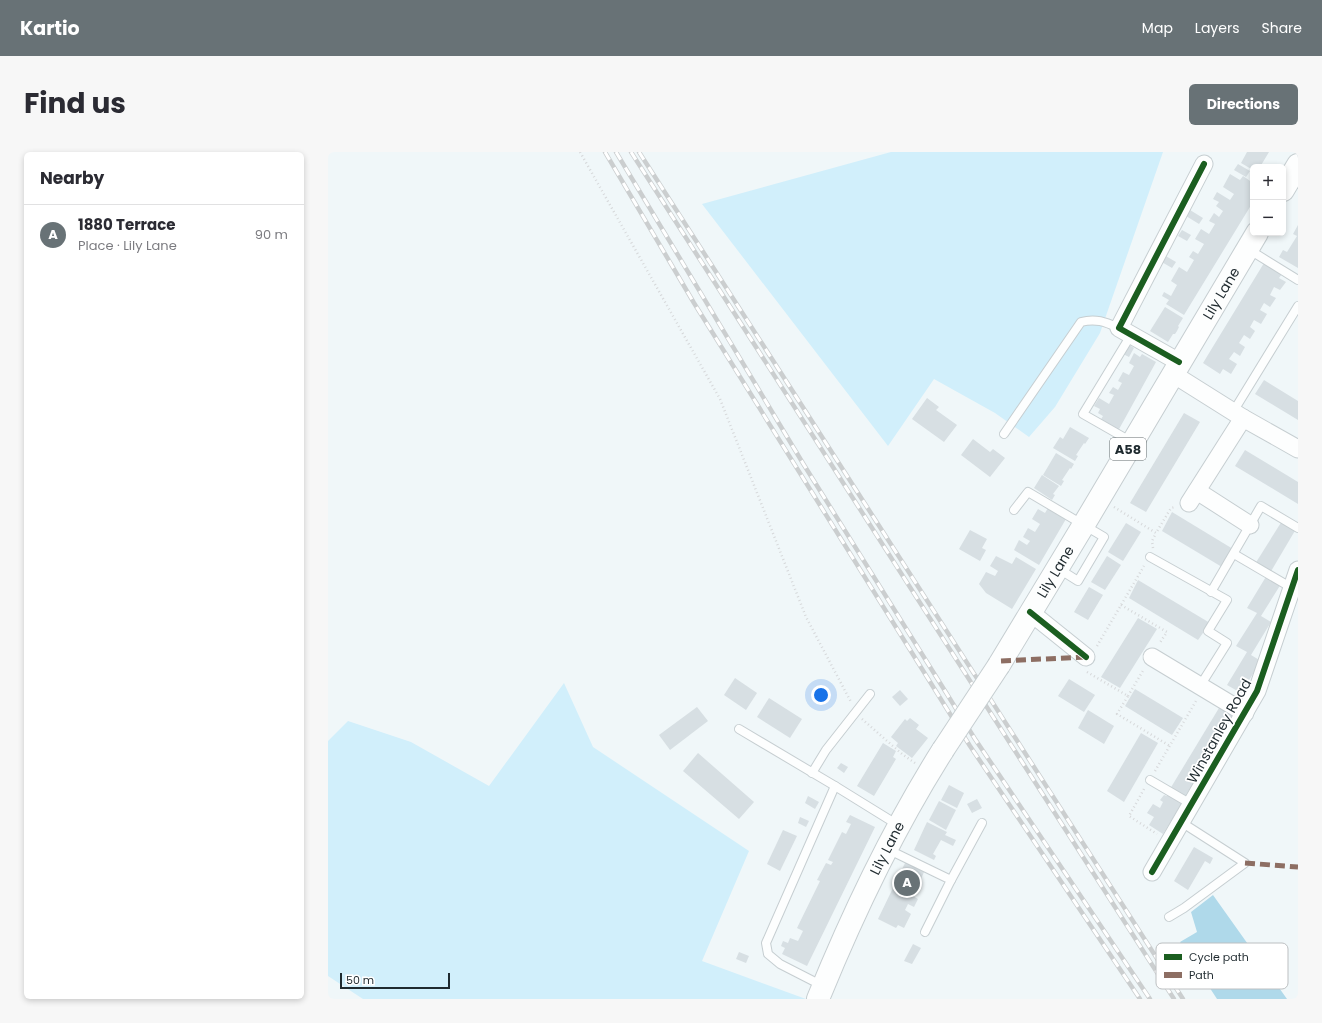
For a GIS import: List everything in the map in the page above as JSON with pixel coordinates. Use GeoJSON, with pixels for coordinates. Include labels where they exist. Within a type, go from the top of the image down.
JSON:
{"type":"FeatureCollection","features":[{"type":"Feature","properties":{"kind":"main road"},"geometry":{"type":"LineString","coordinates":[[1286,185],[1298,165]]}},
{"type":"Feature","properties":{"kind":"main road","name":"Lily Lane"},"geometry":{"type":"LineString","coordinates":[[821,993],[862,897],[898,826],[929,772],[999,664],[1084,526],[1252,241]]}},
{"type":"Feature","properties":{"kind":"street"},"geometry":{"type":"LineString","coordinates":[[1204,164],[1125,331],[1238,415],[1298,449]]}},
{"type":"Feature","properties":{"kind":"street"},"geometry":{"type":"LineString","coordinates":[[1238,415],[1193,497],[1250,525]]}},
{"type":"Feature","properties":{"kind":"street","name":"Winstanley Road"},"geometry":{"type":"LineString","coordinates":[[1152,872],[1161,848],[1181,822],[1257,691],[1298,570]]}},
{"type":"Feature","properties":{"kind":"street"},"geometry":{"type":"LineString","coordinates":[[1030,612],[1086,656]]}},
{"type":"Feature","properties":{"kind":"street"},"geometry":{"type":"LineString","coordinates":[[1152,657],[1245,713]]}},
{"type":"Feature","properties":{"kind":"lane"},"geometry":{"type":"LineString","coordinates":[[1252,241],[1298,280]]}},
{"type":"Feature","properties":{"kind":"lane"},"geometry":{"type":"LineString","coordinates":[[1238,415],[1298,306]]}},
{"type":"Feature","properties":{"kind":"lane"},"geometry":{"type":"LineString","coordinates":[[1004,434],[1081,322],[1090,320],[1101,321],[1125,331],[1083,414],[1132,443]]}},
{"type":"Feature","properties":{"kind":"lane"},"geometry":{"type":"LineString","coordinates":[[1014,510],[1028,492],[1084,526]]}},
{"type":"Feature","properties":{"kind":"lane"},"geometry":{"type":"LineString","coordinates":[[1211,592],[1261,506],[1298,528]]}},
{"type":"Feature","properties":{"kind":"lane"},"geometry":{"type":"LineString","coordinates":[[1234,554],[1292,588]]}},
{"type":"Feature","properties":{"kind":"lane"},"geometry":{"type":"LineString","coordinates":[[1150,557],[1227,600],[1208,631],[1227,643],[1202,687]]}},
{"type":"Feature","properties":{"kind":"lane"},"geometry":{"type":"LineString","coordinates":[[812,772],[826,750],[870,694]]}},
{"type":"Feature","properties":{"kind":"lane"},"geometry":{"type":"LineString","coordinates":[[739,729],[835,786],[898,826]]}},
{"type":"Feature","properties":{"kind":"lane"},"geometry":{"type":"LineString","coordinates":[[1150,780],[1192,804]]}},
{"type":"Feature","properties":{"kind":"lane"},"geometry":{"type":"LineString","coordinates":[[821,993],[768,954],[766,943],[835,786]]}},
{"type":"Feature","properties":{"kind":"lane"},"geometry":{"type":"LineString","coordinates":[[1169,917],[1184,908],[1245,862],[1181,822]]}},
{"type":"Feature","properties":{"kind":"lane"},"geometry":{"type":"LineString","coordinates":[[924,932],[982,823]]}},
{"type":"Feature","properties":{"kind":"lane"},"geometry":{"type":"LineString","coordinates":[[886,849],[951,880]]}},
{"type":"Feature","properties":{"kind":"path"},"geometry":{"type":"LineString","coordinates":[[580,152],[720,399],[806,617],[856,712],[867,724],[902,754],[929,772]]}},
{"type":"Feature","properties":{"kind":"path"},"geometry":{"type":"LineString","coordinates":[[1170,746],[1117,714],[1128,696],[1081,668],[1086,656],[1096,648],[1154,551],[1152,540],[1171,508],[1193,497]]}},
{"type":"Feature","properties":{"kind":"path"},"geometry":{"type":"LineString","coordinates":[[1100,498],[1156,534]]}},
{"type":"Feature","properties":{"kind":"path"},"geometry":{"type":"LineString","coordinates":[[1161,848],[1129,816],[1170,746],[1202,687]]}},
{"type":"Feature","properties":{"kind":"shaded area"},"geometry":{"type":"Polygon","coordinates":[[[891,152],[1163,152],[1100,333],[1055,407],[1029,437],[995,413],[934,379],[888,446],[702,204],[891,152]]]}},
{"type":"Feature","properties":{"kind":"shaded area"},"geometry":{"type":"Polygon","coordinates":[[[564,683],[593,747],[749,851],[702,961],[806,999],[363,999],[328,976],[328,741],[348,721],[411,742],[489,786],[564,683]]]}},
{"type":"Feature","properties":{"kind":"shaded area"},"geometry":{"type":"Polygon","coordinates":[[[1213,895],[1247,943],[1181,943],[1197,932],[1191,912],[1213,895]]]}},
{"type":"Feature","properties":{"kind":"shaded area"},"geometry":{"type":"Polygon","coordinates":[[[1211,989],[1280,989],[1287,999],[1217,999],[1211,989]]]}},
{"type":"Feature","properties":{"kind":"building"},"geometry":{"type":"Polygon","coordinates":[[[1247,152],[1269,152],[1262,164],[1250,164],[1250,168],[1241,163],[1247,152]]]}},
{"type":"Feature","properties":{"kind":"building"},"geometry":{"type":"Polygon","coordinates":[[[1238,164],[1250,171],[1246,177],[1234,170],[1238,164]]]}},
{"type":"Feature","properties":{"kind":"building"},"geometry":{"type":"Polygon","coordinates":[[[1230,174],[1240,180],[1243,176],[1250,181],[1250,207],[1184,315],[1166,304],[1169,300],[1162,296],[1164,292],[1171,296],[1177,285],[1171,281],[1179,267],[1187,272],[1194,260],[1189,257],[1193,251],[1198,254],[1204,244],[1195,239],[1201,229],[1209,234],[1215,224],[1209,221],[1214,213],[1219,217],[1223,211],[1216,206],[1219,202],[1213,199],[1217,192],[1230,200],[1234,194],[1223,187],[1230,174]]]}},
{"type":"Feature","properties":{"kind":"building"},"geometry":{"type":"Polygon","coordinates":[[[1190,210],[1203,218],[1199,224],[1186,216],[1190,210]]]}},
{"type":"Feature","properties":{"kind":"building"},"geometry":{"type":"Polygon","coordinates":[[[1298,225],[1298,268],[1279,257],[1283,250],[1287,252],[1297,236],[1293,234],[1298,225]]]}},
{"type":"Feature","properties":{"kind":"building"},"geometry":{"type":"Polygon","coordinates":[[[1182,230],[1191,235],[1187,241],[1178,236],[1182,230]]]}},
{"type":"Feature","properties":{"kind":"building"},"geometry":{"type":"Polygon","coordinates":[[[1164,255],[1176,262],[1172,268],[1160,261],[1164,255]]]}},
{"type":"Feature","properties":{"kind":"building"},"geometry":{"type":"Polygon","coordinates":[[[1264,263],[1282,274],[1279,278],[1286,282],[1280,290],[1274,287],[1270,295],[1276,298],[1270,307],[1264,303],[1260,310],[1267,314],[1261,324],[1254,320],[1250,327],[1255,331],[1250,339],[1244,335],[1239,343],[1245,347],[1240,356],[1234,352],[1229,359],[1237,364],[1231,374],[1223,369],[1220,374],[1203,363],[1264,263]]]}},
{"type":"Feature","properties":{"kind":"building"},"geometry":{"type":"Polygon","coordinates":[[[1165,307],[1183,318],[1177,331],[1168,342],[1150,331],[1165,307]]]}},
{"type":"Feature","properties":{"kind":"building"},"geometry":{"type":"Polygon","coordinates":[[[1128,344],[1134,348],[1129,357],[1123,354],[1128,344]]]}},
{"type":"Feature","properties":{"kind":"building"},"geometry":{"type":"Polygon","coordinates":[[[1134,353],[1140,357],[1142,354],[1156,362],[1118,431],[1100,421],[1103,416],[1098,413],[1100,409],[1094,406],[1099,398],[1109,404],[1114,395],[1109,393],[1113,387],[1118,390],[1122,383],[1118,381],[1123,372],[1129,375],[1134,366],[1129,363],[1134,353]]]}},
{"type":"Feature","properties":{"kind":"building"},"geometry":{"type":"Polygon","coordinates":[[[1264,380],[1298,401],[1298,420],[1255,394],[1264,380]]]}},
{"type":"Feature","properties":{"kind":"building"},"geometry":{"type":"Polygon","coordinates":[[[927,398],[939,407],[936,410],[957,425],[944,442],[912,419],[927,398]]]}},
{"type":"Feature","properties":{"kind":"building"},"geometry":{"type":"Polygon","coordinates":[[[1184,413],[1200,422],[1146,512],[1130,503],[1184,413]]]}},
{"type":"Feature","properties":{"kind":"building"},"geometry":{"type":"Polygon","coordinates":[[[1070,427],[1089,438],[1076,455],[1078,456],[1075,461],[1053,448],[1060,437],[1063,439],[1070,427]]]}},
{"type":"Feature","properties":{"kind":"building"},"geometry":{"type":"Polygon","coordinates":[[[973,439],[990,452],[993,449],[1005,458],[990,477],[961,455],[973,439]]]}},
{"type":"Feature","properties":{"kind":"building"},"geometry":{"type":"Polygon","coordinates":[[[1245,450],[1298,482],[1298,504],[1235,466],[1245,450]]]}},
{"type":"Feature","properties":{"kind":"building"},"geometry":{"type":"Polygon","coordinates":[[[1056,453],[1074,464],[1062,480],[1064,481],[1061,486],[1043,475],[1056,453]]]}},
{"type":"Feature","properties":{"kind":"building"},"geometry":{"type":"Polygon","coordinates":[[[1042,475],[1059,486],[1053,494],[1055,495],[1052,500],[1034,488],[1042,475]]]}},
{"type":"Feature","properties":{"kind":"building"},"geometry":{"type":"Polygon","coordinates":[[[1048,508],[1066,519],[1039,565],[1014,550],[1019,540],[1027,545],[1030,541],[1023,537],[1028,528],[1035,532],[1040,524],[1032,519],[1038,509],[1045,513],[1048,508]]]}},
{"type":"Feature","properties":{"kind":"building"},"geometry":{"type":"Polygon","coordinates":[[[1172,512],[1233,549],[1222,567],[1162,531],[1172,512]]]}},
{"type":"Feature","properties":{"kind":"building"},"geometry":{"type":"Polygon","coordinates":[[[1282,521],[1296,529],[1270,573],[1255,564],[1282,521]]]}},
{"type":"Feature","properties":{"kind":"building"},"geometry":{"type":"Polygon","coordinates":[[[1126,523],[1141,532],[1123,561],[1108,552],[1126,523]]]}},
{"type":"Feature","properties":{"kind":"building"},"geometry":{"type":"Polygon","coordinates":[[[970,530],[987,539],[982,548],[986,550],[980,561],[959,549],[970,530]]]}},
{"type":"Feature","properties":{"kind":"building"},"geometry":{"type":"Polygon","coordinates":[[[996,556],[1012,564],[1016,557],[1036,569],[1012,609],[986,593],[979,584],[986,572],[995,576],[998,571],[990,566],[996,556]]]}},
{"type":"Feature","properties":{"kind":"building"},"geometry":{"type":"Polygon","coordinates":[[[1107,556],[1121,565],[1105,590],[1091,582],[1107,556]]]}},
{"type":"Feature","properties":{"kind":"building"},"geometry":{"type":"Polygon","coordinates":[[[1267,575],[1281,584],[1261,616],[1271,622],[1251,655],[1261,661],[1241,693],[1227,685],[1247,652],[1236,646],[1257,613],[1247,608],[1267,575]]]}},
{"type":"Feature","properties":{"kind":"building"},"geometry":{"type":"Polygon","coordinates":[[[1138,580],[1210,623],[1198,640],[1129,598],[1138,580]]]}},
{"type":"Feature","properties":{"kind":"building"},"geometry":{"type":"Polygon","coordinates":[[[1089,587],[1103,595],[1088,620],[1074,612],[1089,587]]]}},
{"type":"Feature","properties":{"kind":"building"},"geometry":{"type":"Polygon","coordinates":[[[1138,618],[1157,629],[1120,688],[1101,677],[1138,618]]]}},
{"type":"Feature","properties":{"kind":"building"},"geometry":{"type":"Polygon","coordinates":[[[735,678],[757,693],[746,710],[724,695],[735,678]]]}},
{"type":"Feature","properties":{"kind":"building"},"geometry":{"type":"Polygon","coordinates":[[[1069,679],[1095,695],[1084,712],[1058,696],[1069,679]]]}},
{"type":"Feature","properties":{"kind":"building"},"geometry":{"type":"Polygon","coordinates":[[[1135,689],[1183,718],[1172,735],[1125,706],[1135,689]]]}},
{"type":"Feature","properties":{"kind":"building"},"geometry":{"type":"Polygon","coordinates":[[[900,690],[908,699],[900,706],[892,697],[900,690]]]}},
{"type":"Feature","properties":{"kind":"building"},"geometry":{"type":"Polygon","coordinates":[[[769,698],[802,719],[790,738],[757,717],[769,698]]]}},
{"type":"Feature","properties":{"kind":"building"},"geometry":{"type":"Polygon","coordinates":[[[1222,703],[1236,712],[1184,798],[1170,789],[1222,703]]]}},
{"type":"Feature","properties":{"kind":"building"},"geometry":{"type":"Polygon","coordinates":[[[697,707],[708,721],[670,750],[659,735],[697,707]]]}},
{"type":"Feature","properties":{"kind":"building"},"geometry":{"type":"Polygon","coordinates":[[[1088,710],[1114,726],[1104,744],[1078,728],[1088,710]]]}},
{"type":"Feature","properties":{"kind":"building"},"geometry":{"type":"Polygon","coordinates":[[[910,718],[919,725],[916,729],[928,738],[912,758],[896,746],[898,743],[891,737],[905,719],[907,721],[910,718]]]}},
{"type":"Feature","properties":{"kind":"building"},"geometry":{"type":"Polygon","coordinates":[[[1141,733],[1158,743],[1124,802],[1107,791],[1141,733]]]}},
{"type":"Feature","properties":{"kind":"building"},"geometry":{"type":"Polygon","coordinates":[[[883,743],[896,751],[893,757],[896,759],[874,796],[857,786],[883,743]]]}},
{"type":"Feature","properties":{"kind":"building"},"geometry":{"type":"Polygon","coordinates":[[[698,753],[754,802],[739,819],[683,771],[698,753]]]}},
{"type":"Feature","properties":{"kind":"building"},"geometry":{"type":"Polygon","coordinates":[[[841,763],[848,767],[844,773],[837,768],[841,763]]]}},
{"type":"Feature","properties":{"kind":"building"},"geometry":{"type":"Polygon","coordinates":[[[949,785],[964,793],[957,808],[941,800],[949,785]]]}},
{"type":"Feature","properties":{"kind":"building"},"geometry":{"type":"Polygon","coordinates":[[[1169,793],[1183,801],[1163,834],[1149,825],[1154,817],[1147,813],[1153,804],[1160,808],[1163,802],[1160,800],[1164,795],[1167,796],[1169,793]]]}},
{"type":"Feature","properties":{"kind":"building"},"geometry":{"type":"Polygon","coordinates":[[[808,796],[819,802],[815,809],[805,803],[808,796]]]}},
{"type":"Feature","properties":{"kind":"building"},"geometry":{"type":"Polygon","coordinates":[[[977,799],[982,808],[972,813],[967,804],[977,799]]]}},
{"type":"Feature","properties":{"kind":"building"},"geometry":{"type":"Polygon","coordinates":[[[939,801],[956,810],[946,830],[929,820],[939,801]]]}},
{"type":"Feature","properties":{"kind":"building"},"geometry":{"type":"Polygon","coordinates":[[[850,815],[875,827],[807,966],[782,954],[785,948],[781,946],[783,941],[788,943],[790,938],[798,941],[803,931],[797,928],[820,881],[817,880],[826,863],[831,865],[833,862],[828,860],[842,832],[846,834],[851,824],[846,822],[850,815]]]}},
{"type":"Feature","properties":{"kind":"building"},"geometry":{"type":"Polygon","coordinates":[[[800,817],[809,821],[806,827],[798,823],[800,817]]]}},
{"type":"Feature","properties":{"kind":"building"},"geometry":{"type":"Polygon","coordinates":[[[927,822],[947,832],[945,835],[956,840],[953,846],[941,840],[933,854],[936,856],[934,860],[914,850],[927,822]]]}},
{"type":"Feature","properties":{"kind":"building"},"geometry":{"type":"Polygon","coordinates":[[[783,830],[797,836],[780,871],[767,864],[783,830]]]}},
{"type":"Feature","properties":{"kind":"building"},"geometry":{"type":"Polygon","coordinates":[[[1194,847],[1213,858],[1210,864],[1205,861],[1188,890],[1174,881],[1194,847]]]}},
{"type":"Feature","properties":{"kind":"building"},"geometry":{"type":"Polygon","coordinates":[[[906,861],[925,870],[913,896],[918,899],[914,907],[908,904],[905,910],[911,914],[904,928],[898,925],[896,928],[878,919],[906,861]]]}},
{"type":"Feature","properties":{"kind":"building"},"geometry":{"type":"Polygon","coordinates":[[[913,944],[921,948],[912,964],[904,961],[913,944]]]}},
{"type":"Feature","properties":{"kind":"building"},"geometry":{"type":"Polygon","coordinates":[[[739,952],[749,956],[746,963],[736,959],[739,952]]]}},
{"type":"Feature","properties":{"kind":"railway"},"geometry":{"type":"LineString","coordinates":[[605,152],[694,303],[970,746],[1140,999]]}},
{"type":"Feature","properties":{"kind":"railway"},"geometry":{"type":"LineString","coordinates":[[616,152],[804,465],[975,739],[1150,999]]}},
{"type":"Feature","properties":{"kind":"railway"},"geometry":{"type":"LineString","coordinates":[[631,152],[1156,971]]}},
{"type":"Feature","properties":{"kind":"railway"},"geometry":{"type":"LineString","coordinates":[[639,152],[1156,957]]}},
{"type":"Feature","properties":{"kind":"railway"},"geometry":{"type":"LineString","coordinates":[[1168,989],[1174,999]]}},
{"type":"Feature","properties":{"kind":"railway"},"geometry":{"type":"LineString","coordinates":[[1177,989],[1183,999]]}},
{"type":"Feature","properties":{"kind":"marked path"},"geometry":{"type":"LineString","coordinates":[[1001,661],[1086,657]]}},
{"type":"Feature","properties":{"kind":"marked path"},"geometry":{"type":"LineString","coordinates":[[1245,863],[1298,867]]}},
{"type":"Feature","properties":{"kind":"cycle path"},"geometry":{"type":"LineString","coordinates":[[1179,362],[1119,328],[1204,164]]}},
{"type":"Feature","properties":{"kind":"cycle path"},"geometry":{"type":"LineString","coordinates":[[1152,872],[1257,691],[1298,570]]}},
{"type":"Feature","properties":{"kind":"cycle path"},"geometry":{"type":"LineString","coordinates":[[1030,612],[1086,657]]}},
{"type":"Feature","properties":{"kind":"place","name":"1880 Terrace"},"geometry":{"type":"Point","coordinates":[907,883]}}]}
